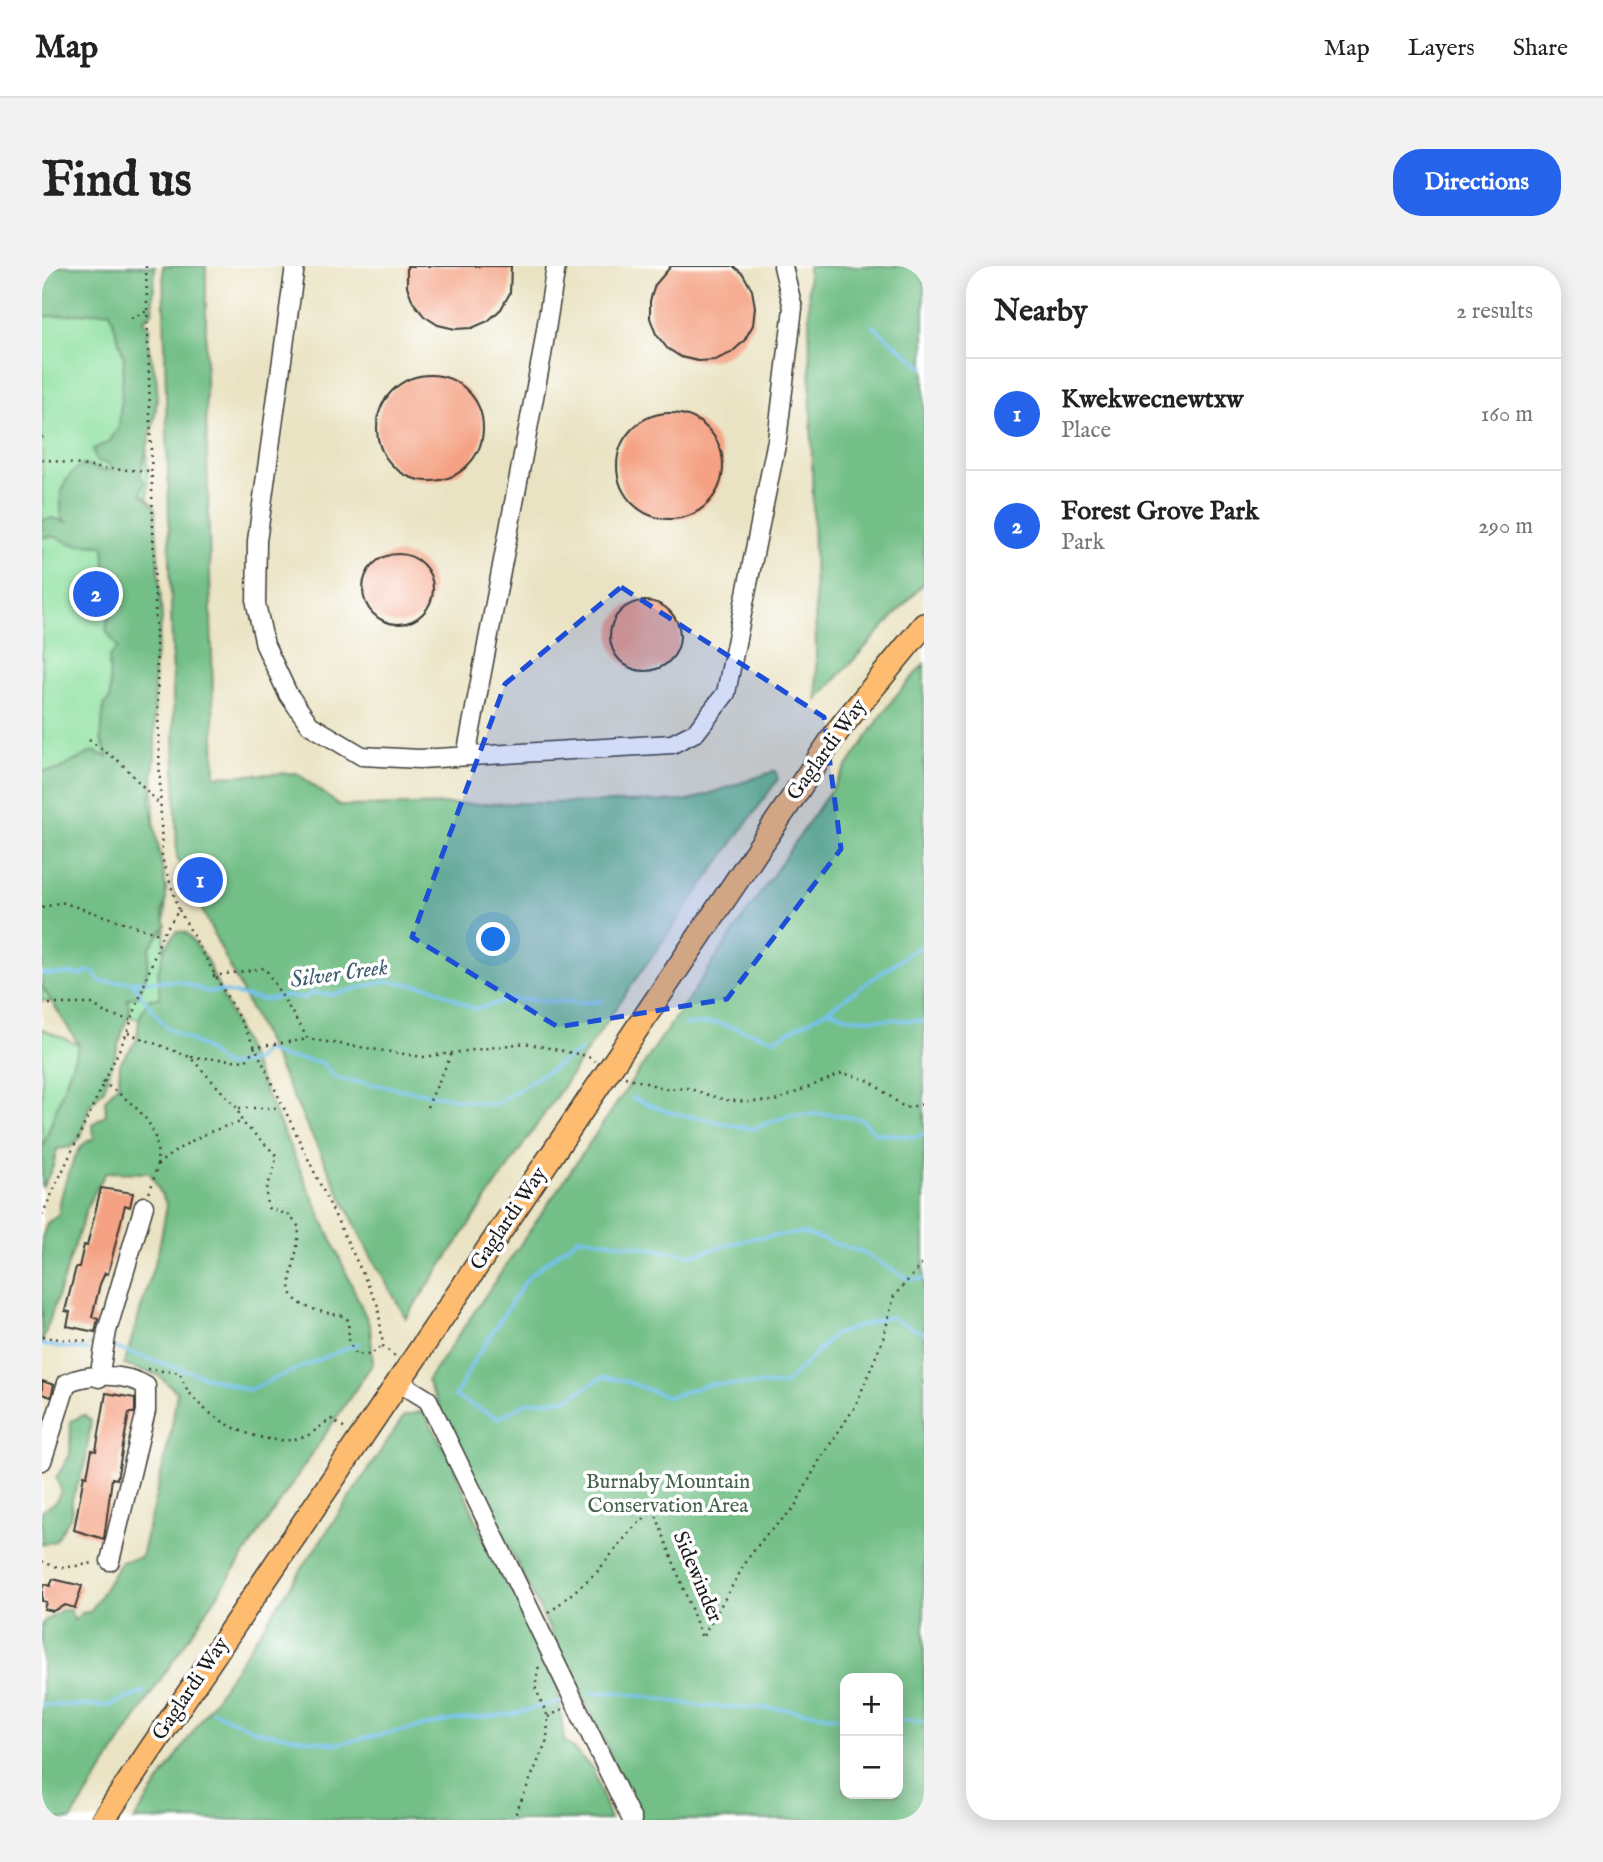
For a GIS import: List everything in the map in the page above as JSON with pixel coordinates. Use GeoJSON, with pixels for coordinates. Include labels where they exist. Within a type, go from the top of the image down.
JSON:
{"type":"FeatureCollection","features":[{"type":"Feature","properties":{"kind":"main road","name":"Gaglardi Way"},"geometry":{"type":"LineString","coordinates":[[103,1820],[839,729],[924,625]]}},
{"type":"Feature","properties":{"kind":"street"},"geometry":{"type":"LineString","coordinates":[[295,266],[257,541],[256,604],[265,645],[288,694],[310,725],[362,756],[420,759],[672,744],[696,732],[726,693],[777,440],[793,308],[783,266]]}},
{"type":"Feature","properties":{"kind":"street"},"geometry":{"type":"LineString","coordinates":[[466,756],[542,355],[556,266]]}},
{"type":"Feature","properties":{"kind":"street"},"geometry":{"type":"LineString","coordinates":[[99,1378],[105,1344],[146,1202]]}},
{"type":"Feature","properties":{"kind":"street"},"geometry":{"type":"LineString","coordinates":[[404,1375],[428,1400],[632,1820]]}},
{"type":"Feature","properties":{"kind":"street"},"geometry":{"type":"LineString","coordinates":[[42,1461],[67,1383],[79,1378],[134,1378],[146,1386],[146,1410],[110,1561]]}},
{"type":"Feature","properties":{"kind":"path"},"geometry":{"type":"LineString","coordinates":[[146,266],[162,858],[179,910],[213,976],[255,1047],[281,1108],[378,1306],[383,1346],[404,1375]]}},
{"type":"Feature","properties":{"kind":"path"},"geometry":{"type":"LineString","coordinates":[[131,318],[148,311]]}},
{"type":"Feature","properties":{"kind":"path"},"geometry":{"type":"LineString","coordinates":[[42,459],[105,469],[152,471]]}},
{"type":"Feature","properties":{"kind":"path"},"geometry":{"type":"LineString","coordinates":[[89,740],[121,763],[161,806]]}},
{"type":"Feature","properties":{"kind":"path"},"geometry":{"type":"LineString","coordinates":[[42,908],[61,902],[162,935]]}},
{"type":"Feature","properties":{"kind":"path"},"geometry":{"type":"LineString","coordinates":[[42,1215],[127,1033],[152,971],[162,935],[179,910]]}},
{"type":"Feature","properties":{"kind":"path"},"geometry":{"type":"LineString","coordinates":[[213,976],[265,968],[308,1039]]}},
{"type":"Feature","properties":{"kind":"path"},"geometry":{"type":"LineString","coordinates":[[42,1004],[93,1004],[105,1013],[130,1020]]}},
{"type":"Feature","properties":{"kind":"path"},"geometry":{"type":"LineString","coordinates":[[127,1033],[190,1057],[246,1061],[255,1047],[308,1039],[422,1058],[525,1043],[587,1056],[609,1071],[667,1089],[687,1088],[725,1100],[775,1101],[844,1073],[870,1081],[905,1108],[924,1104]]}},
{"type":"Feature","properties":{"kind":"path"},"geometry":{"type":"LineString","coordinates":[[427,1107],[452,1053]]}},
{"type":"Feature","properties":{"kind":"path"},"geometry":{"type":"LineString","coordinates":[[190,1057],[237,1108],[242,1122],[275,1154],[274,1168],[264,1196],[268,1208],[289,1215],[299,1227],[290,1272],[290,1290],[298,1303],[311,1311],[348,1320],[349,1341],[355,1354],[369,1355],[383,1346]]}},
{"type":"Feature","properties":{"kind":"path"},"geometry":{"type":"LineString","coordinates":[[102,1082],[137,1105],[155,1132],[157,1166],[146,1202]]}},
{"type":"Feature","properties":{"kind":"path"},"geometry":{"type":"LineString","coordinates":[[237,1108],[281,1108]]}},
{"type":"Feature","properties":{"kind":"path"},"geometry":{"type":"LineString","coordinates":[[157,1166],[183,1144],[222,1126],[242,1122]]}},
{"type":"Feature","properties":{"kind":"path","name":"Sidewinder"},"geometry":{"type":"LineString","coordinates":[[538,1622],[597,1572],[632,1530],[654,1510],[702,1638],[749,1557],[766,1535],[794,1508],[818,1461],[855,1406],[887,1325],[894,1296],[924,1262]]}},
{"type":"Feature","properties":{"kind":"path"},"geometry":{"type":"LineString","coordinates":[[42,1337],[105,1344]]}},
{"type":"Feature","properties":{"kind":"path"},"geometry":{"type":"LineString","coordinates":[[142,1383],[147,1369],[180,1373],[189,1393],[221,1420],[249,1436],[275,1440],[304,1437],[331,1419],[359,1438]]}},
{"type":"Feature","properties":{"kind":"path"},"geometry":{"type":"LineString","coordinates":[[42,1561],[50,1566],[73,1569],[110,1561]]}},
{"type":"Feature","properties":{"kind":"path"},"geometry":{"type":"LineString","coordinates":[[513,1820],[547,1740],[549,1727],[535,1687],[547,1642]]}},
{"type":"Feature","properties":{"kind":"highlighted area"},"geometry":{"type":"Polygon","coordinates":[[[621,587],[824,717],[841,849],[727,999],[558,1027],[412,937],[505,684],[621,587]]]}},
{"type":"Feature","properties":{"kind":"green space"},"geometry":{"type":"Polygon","coordinates":[[[42,266],[143,266],[155,858],[166,888],[162,1023],[42,1000],[42,266]]]}},
{"type":"Feature","properties":{"kind":"green space"},"geometry":{"type":"Polygon","coordinates":[[[42,266],[155,266],[152,313],[143,321],[150,328],[148,342],[157,398],[152,431],[140,474],[144,482],[141,493],[155,506],[162,620],[154,665],[155,755],[150,803],[166,888],[166,902],[162,912],[166,925],[150,947],[146,977],[138,996],[127,999],[130,1009],[104,1089],[89,1106],[81,1137],[71,1147],[57,1149],[53,1167],[42,1188],[42,1149],[79,1045],[42,986],[42,771],[58,770],[93,751],[108,757],[101,739],[104,704],[110,699],[109,657],[118,648],[106,630],[112,595],[100,585],[109,577],[105,566],[104,546],[74,544],[53,537],[42,537],[42,520],[53,518],[67,522],[62,517],[62,493],[67,480],[76,469],[83,464],[105,471],[111,469],[110,464],[96,461],[93,449],[109,442],[119,427],[124,359],[110,311],[42,317],[42,266]]]}},
{"type":"Feature","properties":{"kind":"green space"},"geometry":{"type":"Polygon","coordinates":[[[163,266],[206,266],[206,412],[215,776],[297,773],[340,806],[688,801],[775,771],[778,779],[633,983],[406,1318],[367,1249],[177,858],[163,266]]]}},
{"type":"Feature","properties":{"kind":"green space"},"geometry":{"type":"Polygon","coordinates":[[[808,266],[924,266],[924,583],[817,700],[808,266]]]}},
{"type":"Feature","properties":{"kind":"green space","name":"Burnaby Mountain Conservation Area"},"geometry":{"type":"Polygon","coordinates":[[[924,664],[924,1820],[640,1820],[589,1709],[427,1381],[893,699],[924,664]]]}},
{"type":"Feature","properties":{"kind":"green space"},"geometry":{"type":"Polygon","coordinates":[[[177,931],[187,933],[206,959],[370,1326],[373,1363],[157,1685],[71,1820],[42,1820],[42,1623],[62,1610],[70,1610],[74,1620],[82,1613],[90,1612],[121,1562],[141,1557],[171,1432],[177,1392],[158,1375],[124,1365],[159,1248],[167,1205],[150,1173],[106,1172],[89,1202],[42,1343],[42,1238],[47,1223],[59,1215],[75,1157],[84,1144],[94,1138],[93,1124],[106,1114],[105,1100],[119,1083],[120,1063],[137,1040],[139,1018],[149,999],[160,998],[158,972],[165,948],[177,931]]]}},
{"type":"Feature","properties":{"kind":"green space"},"geometry":{"type":"Polygon","coordinates":[[[42,1029],[79,1045],[42,1149],[42,1029]]]}},
{"type":"Feature","properties":{"kind":"green space"},"geometry":{"type":"Polygon","coordinates":[[[423,1411],[450,1458],[486,1544],[525,1613],[558,1687],[564,1740],[593,1769],[610,1820],[134,1820],[404,1416],[423,1411]]]}},
{"type":"Feature","properties":{"kind":"green space"},"geometry":{"type":"Polygon","coordinates":[[[84,1415],[91,1421],[85,1465],[72,1499],[71,1516],[55,1541],[42,1545],[42,1510],[56,1502],[61,1489],[56,1478],[70,1455],[71,1421],[84,1415]]]}},
{"type":"Feature","properties":{"kind":"building"},"geometry":{"type":"Polygon","coordinates":[[[407,266],[511,266],[510,293],[501,309],[488,321],[472,328],[455,329],[438,325],[424,316],[413,302],[407,286],[407,266]]]}},
{"type":"Feature","properties":{"kind":"building"},"geometry":{"type":"Polygon","coordinates":[[[671,266],[733,266],[743,274],[752,290],[755,307],[753,325],[744,341],[731,353],[715,360],[698,361],[681,357],[667,348],[656,334],[650,318],[650,301],[655,285],[671,266]]]}},
{"type":"Feature","properties":{"kind":"building"},"geometry":{"type":"Polygon","coordinates":[[[430,375],[450,379],[467,391],[479,408],[483,428],[479,448],[467,465],[450,477],[430,481],[410,477],[393,465],[381,448],[377,428],[381,408],[393,391],[410,379],[430,375]]]}},
{"type":"Feature","properties":{"kind":"building"},"geometry":{"type":"Polygon","coordinates":[[[670,413],[690,417],[707,429],[719,446],[723,466],[719,486],[707,503],[690,515],[670,519],[650,515],[633,503],[621,486],[617,466],[621,446],[633,429],[650,417],[670,413]]]}},
{"type":"Feature","properties":{"kind":"building"},"geometry":{"type":"Polygon","coordinates":[[[398,554],[423,564],[433,589],[423,614],[398,624],[373,614],[363,589],[373,564],[398,554]]]}},
{"type":"Feature","properties":{"kind":"building"},"geometry":{"type":"Polygon","coordinates":[[[645,601],[670,611],[680,636],[670,661],[645,671],[620,661],[610,636],[620,611],[645,601]]]}},
{"type":"Feature","properties":{"kind":"building"},"geometry":{"type":"Polygon","coordinates":[[[101,1188],[133,1193],[130,1207],[125,1205],[108,1274],[105,1273],[100,1284],[92,1317],[98,1319],[95,1332],[67,1326],[70,1312],[65,1311],[76,1267],[79,1267],[84,1245],[87,1246],[101,1188]]]}},
{"type":"Feature","properties":{"kind":"building"},"geometry":{"type":"Polygon","coordinates":[[[42,1381],[54,1385],[51,1397],[42,1394],[42,1381]]]}},
{"type":"Feature","properties":{"kind":"building"},"geometry":{"type":"Polygon","coordinates":[[[106,1393],[135,1398],[135,1410],[134,1413],[129,1413],[117,1479],[112,1478],[104,1539],[74,1530],[84,1475],[87,1476],[92,1450],[96,1451],[106,1393]]]}},
{"type":"Feature","properties":{"kind":"building"},"geometry":{"type":"Polygon","coordinates":[[[53,1579],[82,1586],[75,1608],[65,1605],[53,1611],[44,1609],[46,1602],[42,1601],[42,1590],[44,1584],[50,1586],[53,1579]]]}},
{"type":"Feature","properties":{"kind":"waterway"},"geometry":{"type":"LineString","coordinates":[[873,326],[924,368]]}},
{"type":"Feature","properties":{"kind":"waterway"},"geometry":{"type":"LineString","coordinates":[[828,1010],[924,943]]}},
{"type":"Feature","properties":{"kind":"waterway","name":"Silver Creek"},"geometry":{"type":"LineString","coordinates":[[42,973],[82,975],[87,971],[95,973],[100,982],[178,981],[208,992],[221,991],[264,1000],[283,996],[304,998],[311,993],[331,995],[386,981],[432,987],[474,1009],[513,999],[579,1003],[601,1001]]}},
{"type":"Feature","properties":{"kind":"waterway"},"geometry":{"type":"LineString","coordinates":[[133,984],[166,1027],[203,1047],[225,1066],[255,1061],[264,1050],[281,1057],[321,1062],[336,1078],[493,1105],[580,1051]]}},
{"type":"Feature","properties":{"kind":"waterway"},"geometry":{"type":"LineString","coordinates":[[684,1025],[717,1023],[776,1039],[828,1010],[851,1018],[924,1021]]}},
{"type":"Feature","properties":{"kind":"waterway"},"geometry":{"type":"LineString","coordinates":[[632,1098],[668,1112],[753,1129],[790,1115],[828,1114],[862,1119],[875,1133],[917,1137],[924,1133]]}},
{"type":"Feature","properties":{"kind":"waterway"},"geometry":{"type":"LineString","coordinates":[[924,1279],[909,1279],[861,1252],[803,1233],[754,1238],[691,1255],[579,1237],[528,1277],[472,1364],[455,1397],[498,1418],[528,1402],[567,1399],[603,1377],[625,1381],[668,1397],[709,1384],[784,1385],[835,1334],[889,1317],[924,1333]]}},
{"type":"Feature","properties":{"kind":"waterway"},"geometry":{"type":"LineString","coordinates":[[115,1348],[248,1390],[359,1343]]}},
{"type":"Feature","properties":{"kind":"waterway"},"geometry":{"type":"LineString","coordinates":[[42,1345],[87,1350]]}},
{"type":"Feature","properties":{"kind":"waterway"},"geometry":{"type":"LineString","coordinates":[[42,1705],[108,1706],[144,1692]]}},
{"type":"Feature","properties":{"kind":"waterway"},"geometry":{"type":"LineString","coordinates":[[592,1693],[619,1692],[701,1706],[785,1709],[840,1717]]}},
{"type":"Feature","properties":{"kind":"waterway"},"geometry":{"type":"LineString","coordinates":[[212,1711],[257,1731],[336,1744],[454,1720],[513,1714],[564,1700]]}},
{"type":"Feature","properties":{"kind":"waterway"},"geometry":{"type":"LineString","coordinates":[[903,1720],[924,1721]]}},
{"type":"Feature","properties":{"kind":"place","name":"Forest Grove Park"},"geometry":{"type":"Point","coordinates":[96,594]}},
{"type":"Feature","properties":{"kind":"place","name":"Kwekwecnewtxw"},"geometry":{"type":"Point","coordinates":[200,880]}}]}
